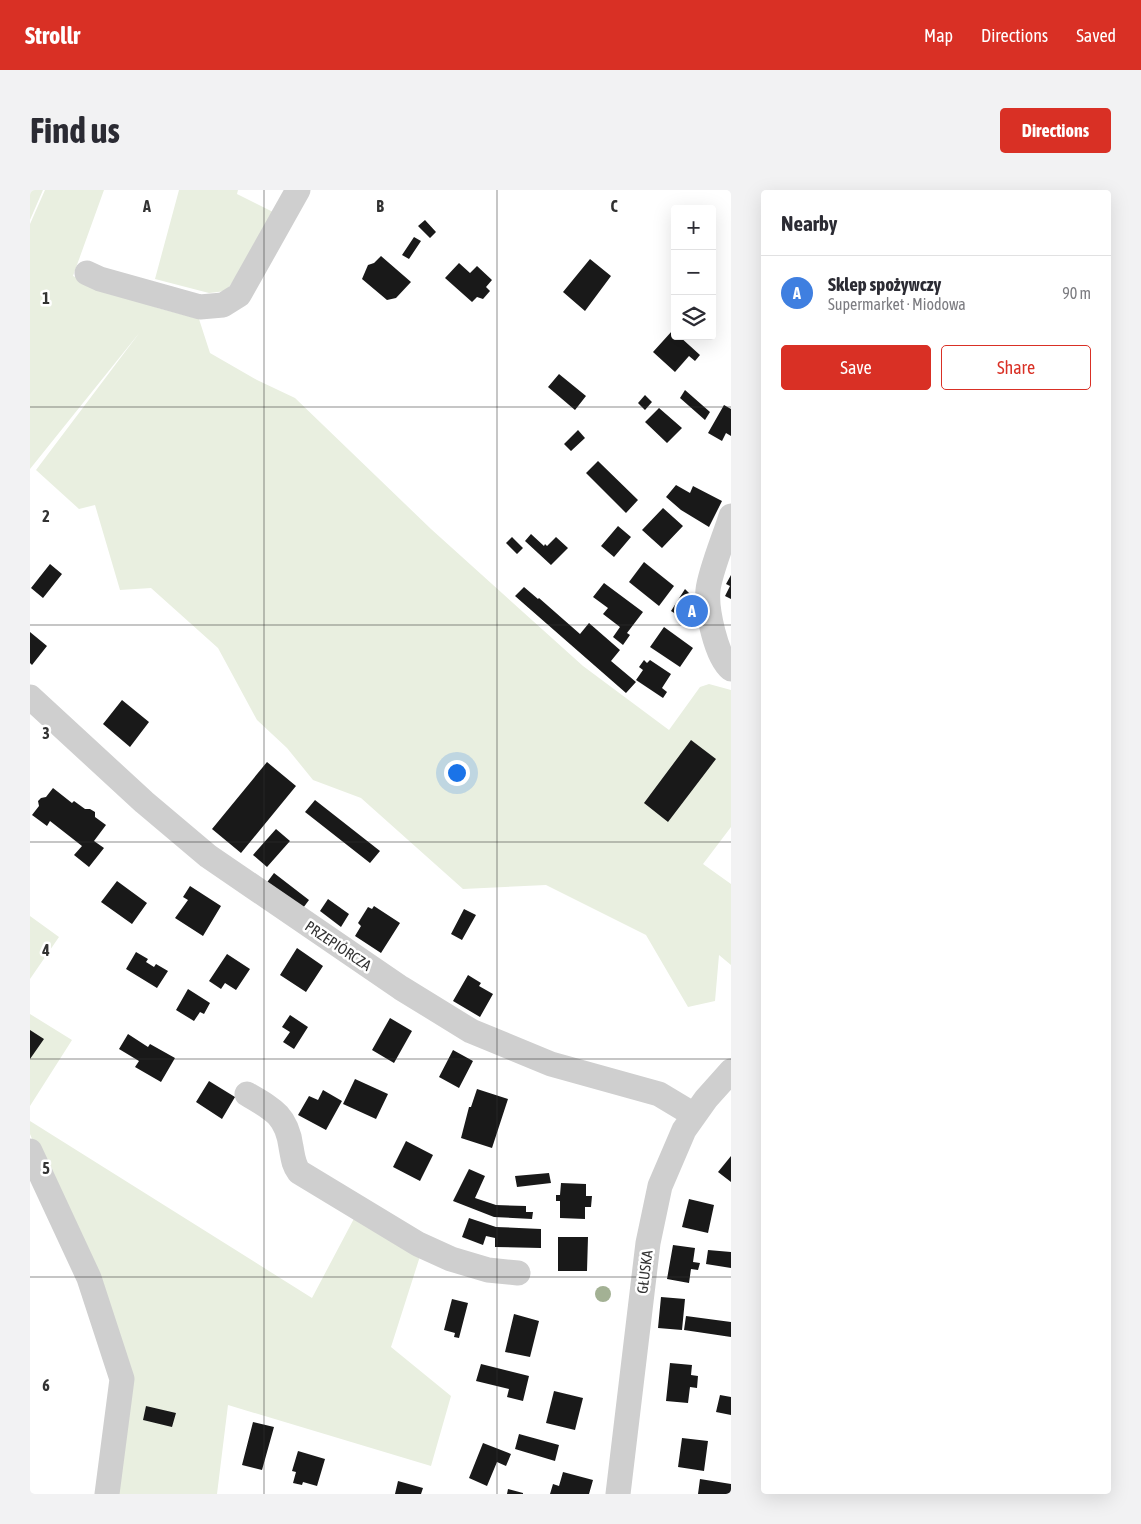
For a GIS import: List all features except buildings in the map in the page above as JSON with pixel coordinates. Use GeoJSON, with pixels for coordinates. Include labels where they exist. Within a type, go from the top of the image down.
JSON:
{"type":"FeatureCollection","features":[{"type":"Feature","properties":{"kind":"street"},"geometry":{"type":"LineString","coordinates":[[88,273],[100,279],[200,307],[223,305],[239,295],[298,190]]}},
{"type":"Feature","properties":{"kind":"street"},"geometry":{"type":"LineString","coordinates":[[731,516],[708,589],[714,637],[727,666],[731,669]]}},
{"type":"Feature","properties":{"kind":"street","name":"PRZEPIÓRCZA"},"geometry":{"type":"LineString","coordinates":[[30,697],[144,802],[208,856],[401,988],[471,1031],[551,1064],[659,1094],[694,1115]]}},
{"type":"Feature","properties":{"kind":"street","name":"GŁUSKA"},"geometry":{"type":"LineString","coordinates":[[618,1494],[654,1212],[666,1167],[674,1149],[694,1115],[731,1070]]}},
{"type":"Feature","properties":{"kind":"street"},"geometry":{"type":"LineString","coordinates":[[247,1094],[276,1112],[286,1122],[294,1166],[299,1172],[418,1244],[460,1262],[488,1270],[518,1273]]}},
{"type":"Feature","properties":{"kind":"street"},"geometry":{"type":"LineString","coordinates":[[30,1151],[89,1278],[122,1379],[106,1494]]}},
{"type":"Feature","properties":{"kind":"green space"},"geometry":{"type":"Polygon","coordinates":[[[30,190],[43,190],[30,220],[30,190]]]}},
{"type":"Feature","properties":{"kind":"green space"},"geometry":{"type":"Polygon","coordinates":[[[45,190],[104,190],[73,276],[158,308],[199,319],[210,353],[257,380],[295,398],[431,529],[583,666],[669,730],[700,687],[709,684],[731,690],[731,827],[703,864],[731,884],[731,965],[719,955],[715,1001],[688,1007],[646,935],[546,885],[463,889],[361,798],[313,780],[287,748],[257,720],[218,648],[151,588],[120,590],[95,505],[79,509],[36,470],[140,332],[30,469],[30,224],[45,190]]]}},
{"type":"Feature","properties":{"kind":"green space"},"geometry":{"type":"Polygon","coordinates":[[[179,190],[238,190],[237,194],[275,213],[247,262],[226,291],[209,293],[155,279],[179,190]]]}},
{"type":"Feature","properties":{"kind":"green space"},"geometry":{"type":"Polygon","coordinates":[[[30,916],[59,937],[30,979],[30,916]]]}},
{"type":"Feature","properties":{"kind":"green space"},"geometry":{"type":"Polygon","coordinates":[[[30,1014],[72,1040],[30,1106],[30,1014]]]}},
{"type":"Feature","properties":{"kind":"green space"},"geometry":{"type":"Polygon","coordinates":[[[30,1121],[312,1298],[358,1211],[422,1250],[391,1347],[451,1396],[431,1466],[228,1405],[217,1494],[114,1494],[130,1379],[30,1134],[30,1121]]]}},
{"type":"Feature","properties":{"kind":"place","name":"Sklep spożywczy"},"geometry":{"type":"Point","coordinates":[692,611]}}]}
